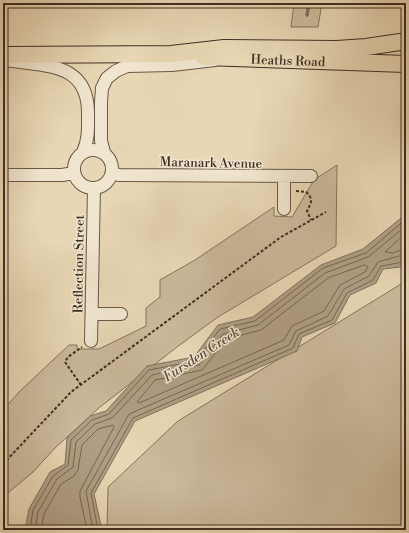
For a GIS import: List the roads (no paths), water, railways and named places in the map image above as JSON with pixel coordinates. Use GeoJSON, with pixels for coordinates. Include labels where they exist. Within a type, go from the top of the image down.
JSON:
{"type":"FeatureCollection","features":[{"type":"Feature","properties":{"kind":"main road","name":"Heaths Road"},"geometry":{"type":"LineString","coordinates":[[171,54],[224,48],[359,48],[403,37]]}},
{"type":"Feature","properties":{"kind":"main road"},"geometry":{"type":"LineString","coordinates":[[403,37],[401,54],[406,63]]}},
{"type":"Feature","properties":{"kind":"main road","name":"Heaths Road"},"geometry":{"type":"LineString","coordinates":[[3,55],[171,54],[226,59],[406,63]]}},
{"type":"Feature","properties":{"kind":"street"},"geometry":{"type":"LineString","coordinates":[[3,60],[65,70],[79,80],[86,91],[88,103],[88,135],[83,152],[75,161],[74,173],[81,184],[94,188],[106,184],[112,173],[111,161],[104,152],[101,141],[102,88],[107,78],[116,71],[127,66],[172,65],[226,59]]}},
{"type":"Feature","properties":{"kind":"street"},"geometry":{"type":"LineString","coordinates":[[83,152],[93,149],[104,152]]}},
{"type":"Feature","properties":{"kind":"street"},"geometry":{"type":"LineString","coordinates":[[3,175],[62,175],[74,173]]}},
{"type":"Feature","properties":{"kind":"street","name":"Maranark Avenue"},"geometry":{"type":"LineString","coordinates":[[112,173],[119,175],[311,176]]}},
{"type":"Feature","properties":{"kind":"street"},"geometry":{"type":"LineString","coordinates":[[284,177],[284,209]]}},
{"type":"Feature","properties":{"kind":"street","name":"Reflection Street"},"geometry":{"type":"LineString","coordinates":[[91,339],[94,188]]}},
{"type":"Feature","properties":{"kind":"street"},"geometry":{"type":"LineString","coordinates":[[92,314],[121,314]]}},
{"type":"Feature","properties":{"kind":"water","name":"Fursden Creek"},"geometry":{"type":"Polygon","coordinates":[[[406,214],[406,262],[400,267],[383,269],[376,283],[350,295],[335,323],[302,337],[297,351],[135,421],[94,494],[102,530],[25,530],[29,509],[50,472],[65,464],[67,438],[90,416],[106,411],[147,366],[194,357],[218,325],[253,317],[321,265],[363,249],[406,214]]]}},
{"type":"Feature","properties":{"kind":"waterway"},"geometry":{"type":"LineString","coordinates":[[307,15],[309,3]]}}]}
